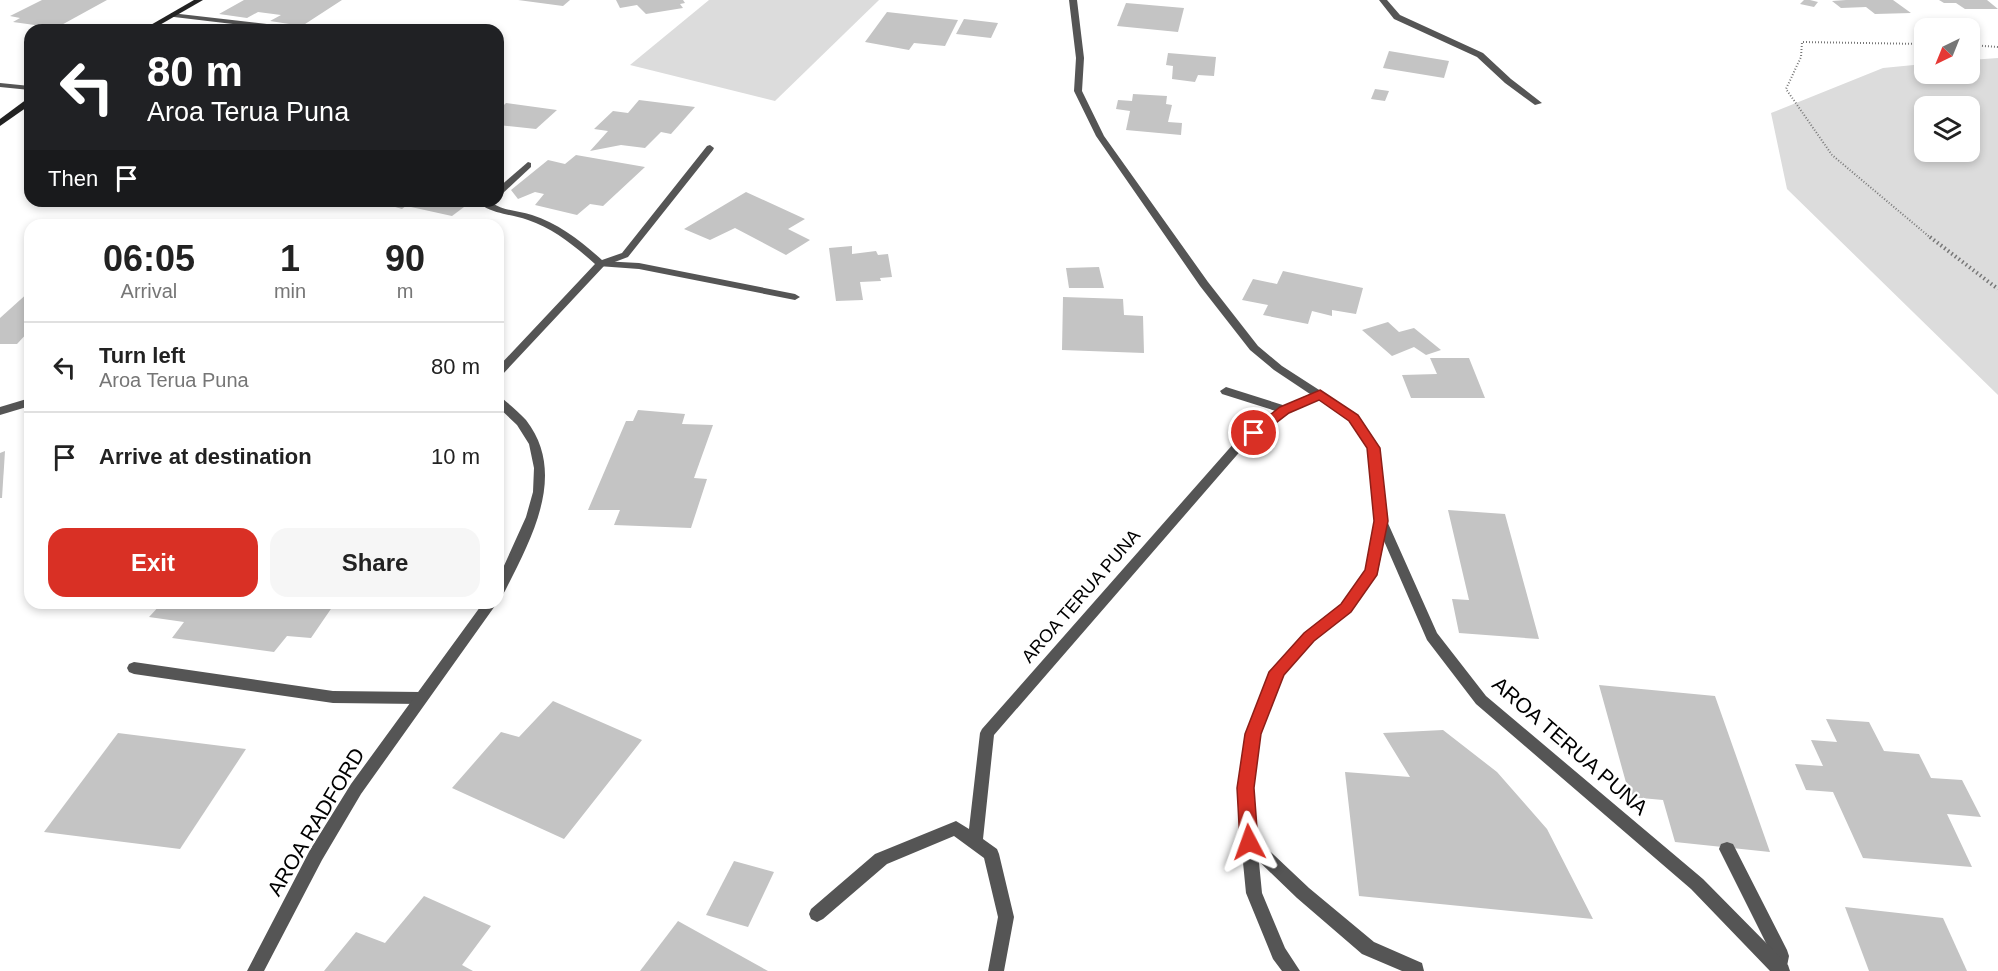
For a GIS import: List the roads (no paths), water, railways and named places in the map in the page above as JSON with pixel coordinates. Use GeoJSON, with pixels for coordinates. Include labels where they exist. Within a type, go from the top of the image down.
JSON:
{"type":"FeatureCollection","features":[{"type":"Feature","properties":{"kind":"main road"},"geometry":{"type":"LineString","coordinates":[[157,24],[199,0]]}},
{"type":"Feature","properties":{"kind":"main road"},"geometry":{"type":"LineString","coordinates":[[0,123],[24,105]]}},
{"type":"Feature","properties":{"kind":"street","name":"AROA TERUA PUNA"},"geometry":{"type":"LineString","coordinates":[[1073,0],[1080,58],[1078,91],[1100,136],[1203,284],[1254,348],[1278,368],[1354,418],[1373,448],[1381,521],[1372,571],[1346,608],[1309,637],[1277,672],[1253,734],[1245,788],[1254,893],[1279,952],[1292,971]]}},
{"type":"Feature","properties":{"kind":"street"},"geometry":{"type":"LineString","coordinates":[[1383,0],[1397,17],[1480,55],[1508,81],[1538,103]]}},
{"type":"Feature","properties":{"kind":"street"},"geometry":{"type":"LineString","coordinates":[[174,15],[250,24]]}},
{"type":"Feature","properties":{"kind":"street"},"geometry":{"type":"LineString","coordinates":[[0,85],[24,87]]}},
{"type":"Feature","properties":{"kind":"street"},"geometry":{"type":"LineString","coordinates":[[504,367],[601,264],[625,255],[710,148]]}},
{"type":"Feature","properties":{"kind":"street"},"geometry":{"type":"LineString","coordinates":[[504,187],[528,165]]}},
{"type":"Feature","properties":{"kind":"street"},"geometry":{"type":"LineString","coordinates":[[493,207],[500,213],[534,218],[588,252],[601,264],[639,266],[795,297]]}},
{"type":"Feature","properties":{"kind":"street"},"geometry":{"type":"LineString","coordinates":[[1226,391],[1285,410]]}},
{"type":"Feature","properties":{"kind":"street","name":"AROA TERUA PUNA"},"geometry":{"type":"LineString","coordinates":[[975,843],[987,733],[1239,445],[1285,410],[1320,394]]}},
{"type":"Feature","properties":{"kind":"street"},"geometry":{"type":"LineString","coordinates":[[0,411],[24,404]]}},
{"type":"Feature","properties":{"kind":"street"},"geometry":{"type":"LineString","coordinates":[[504,407],[528,430],[540,457],[541,492],[527,534],[504,579]]}},
{"type":"Feature","properties":{"kind":"street","name":"AROA TERUA PUNA"},"geometry":{"type":"LineString","coordinates":[[1381,521],[1432,636],[1481,700],[1697,884],[1781,969]]}},
{"type":"Feature","properties":{"kind":"street","name":"AROA RADFORD"},"geometry":{"type":"LineString","coordinates":[[255,971],[316,855],[356,789],[486,609]]}},
{"type":"Feature","properties":{"kind":"street"},"geometry":{"type":"LineString","coordinates":[[134,668],[333,697],[420,698]]}},
{"type":"Feature","properties":{"kind":"street"},"geometry":{"type":"LineString","coordinates":[[817,914],[881,859],[956,828],[991,855],[1006,917],[996,971]]}},
{"type":"Feature","properties":{"kind":"street"},"geometry":{"type":"LineString","coordinates":[[1249,842],[1303,893],[1368,948],[1416,969]]}},
{"type":"Feature","properties":{"kind":"street","name":"AROA TERUA PUNA"},"geometry":{"type":"LineString","coordinates":[[1727,849],[1781,956],[1781,969]]}}]}
